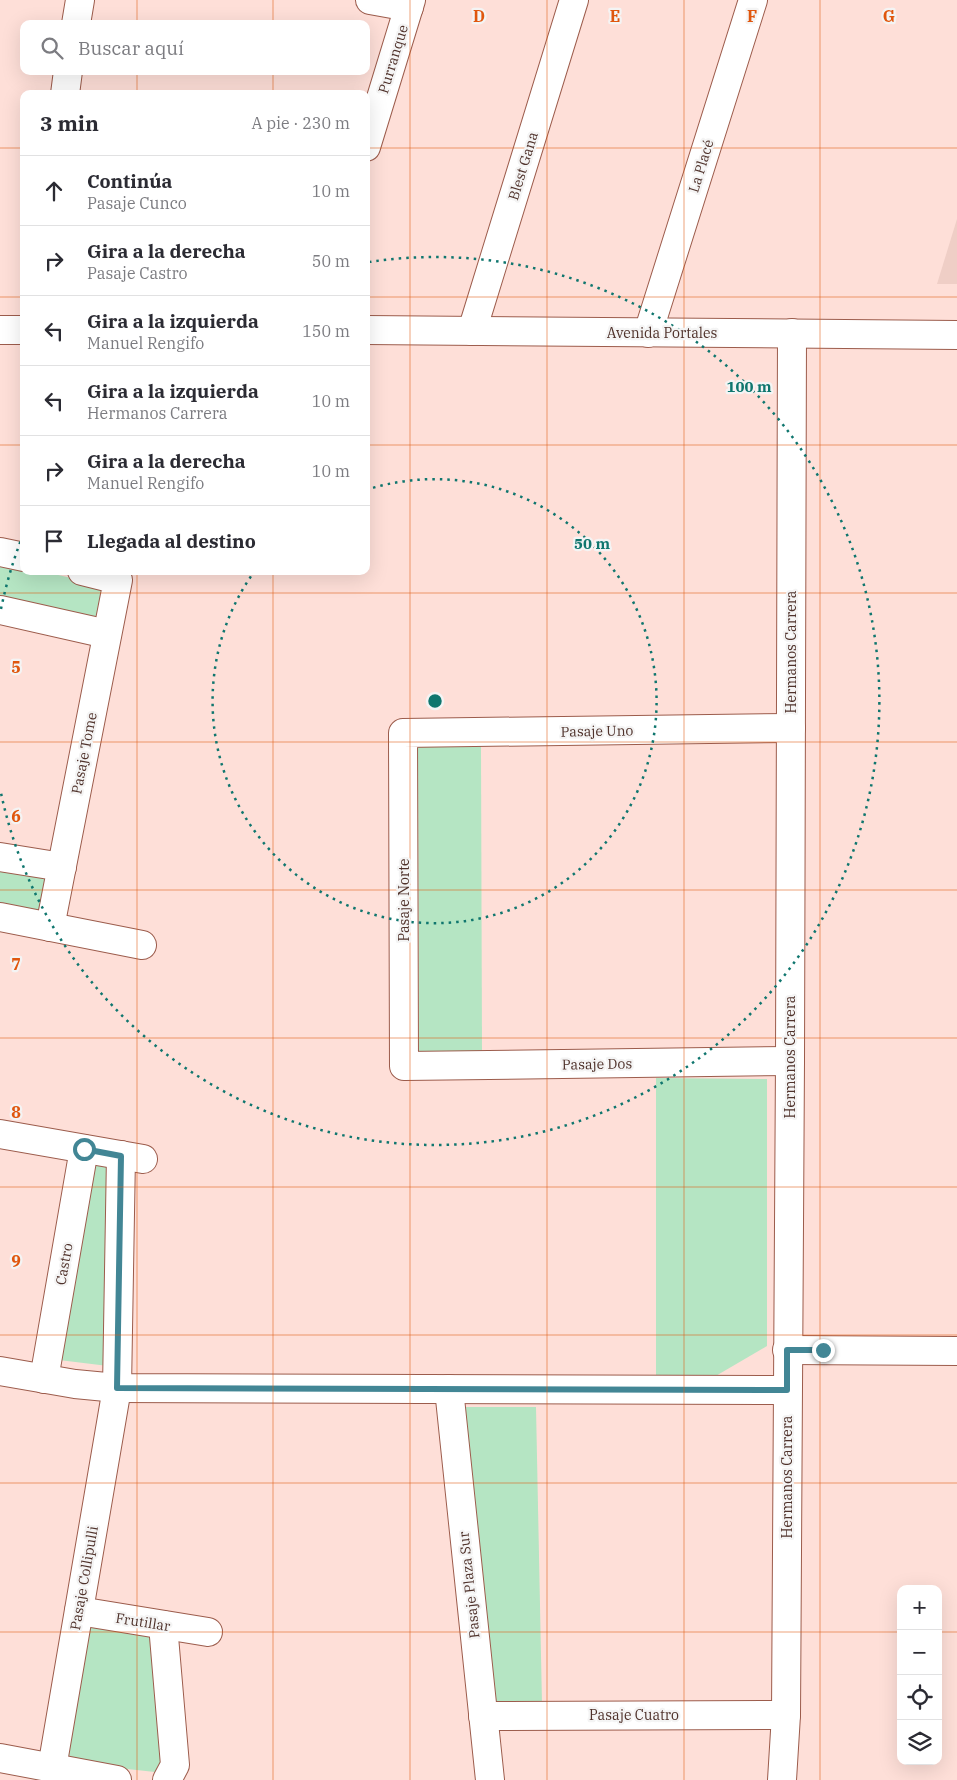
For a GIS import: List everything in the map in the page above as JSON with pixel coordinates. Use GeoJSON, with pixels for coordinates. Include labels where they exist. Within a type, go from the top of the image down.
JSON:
{"type":"FeatureCollection","features":[{"type":"Feature","properties":{"kind":"street"},"geometry":{"type":"LineString","coordinates":[[77,20],[80,0]]}},
{"type":"Feature","properties":{"kind":"street"},"geometry":{"type":"LineString","coordinates":[[370,0],[410,3]]}},
{"type":"Feature","properties":{"kind":"street","name":"Blest Gana"},"geometry":{"type":"LineString","coordinates":[[472,331],[574,0]]}},
{"type":"Feature","properties":{"kind":"street","name":"La Placé"},"geometry":{"type":"LineString","coordinates":[[648,333],[753,0]]}},
{"type":"Feature","properties":{"kind":"street","name":"Purranque"},"geometry":{"type":"LineString","coordinates":[[370,131],[410,3]]}},
{"type":"Feature","properties":{"kind":"street"},"geometry":{"type":"LineString","coordinates":[[66,90],[68,75]]}},
{"type":"Feature","properties":{"kind":"street"},"geometry":{"type":"LineString","coordinates":[[0,330],[20,330]]}},
{"type":"Feature","properties":{"kind":"street","name":"Avenida Portales"},"geometry":{"type":"LineString","coordinates":[[370,330],[957,335]]}},
{"type":"Feature","properties":{"kind":"street","name":"Hermanos Carrera"},"geometry":{"type":"LineString","coordinates":[[782,1780],[786,1715],[792,334]]}},
{"type":"Feature","properties":{"kind":"street"},"geometry":{"type":"LineString","coordinates":[[0,552],[20,556]]}},
{"type":"Feature","properties":{"kind":"street","name":"Pasaje Tome"},"geometry":{"type":"LineString","coordinates":[[50,927],[118,580],[98,575]]}},
{"type":"Feature","properties":{"kind":"street"},"geometry":{"type":"LineString","coordinates":[[0,610],[108,634]]}},
{"type":"Feature","properties":{"kind":"street","name":"Pasaje Uno"},"geometry":{"type":"LineString","coordinates":[[403,733],[791,728]]}},
{"type":"Feature","properties":{"kind":"street","name":"Pasaje Norte"},"geometry":{"type":"LineString","coordinates":[[403,733],[404,1066]]}},
{"type":"Feature","properties":{"kind":"street"},"geometry":{"type":"LineString","coordinates":[[0,857],[62,867]]}},
{"type":"Feature","properties":{"kind":"street"},"geometry":{"type":"LineString","coordinates":[[0,917],[142,945]]}},
{"type":"Feature","properties":{"kind":"street","name":"Pasaje Dos"},"geometry":{"type":"LineString","coordinates":[[404,1066],[790,1061]]}},
{"type":"Feature","properties":{"kind":"street"},"geometry":{"type":"LineString","coordinates":[[0,1134],[84,1149]]}},
{"type":"Feature","properties":{"kind":"street","name":"Pasaje Collipulli"},"geometry":{"type":"LineString","coordinates":[[52,1768],[117,1388],[132,1157],[84,1149]]}},
{"type":"Feature","properties":{"kind":"street","name":"Castro"},"geometry":{"type":"LineString","coordinates":[[44,1379],[84,1149]]}},
{"type":"Feature","properties":{"kind":"street"},"geometry":{"type":"LineString","coordinates":[[787,1350],[957,1351]]}},
{"type":"Feature","properties":{"kind":"street"},"geometry":{"type":"LineString","coordinates":[[0,1371],[75,1384],[117,1388],[787,1390]]}},
{"type":"Feature","properties":{"kind":"street","name":"Pasaje Plaza Sur"},"geometry":{"type":"LineString","coordinates":[[449,1389],[490,1780]]}},
{"type":"Feature","properties":{"kind":"street","name":"Frutillar"},"geometry":{"type":"LineString","coordinates":[[79,1611],[208,1632]]}},
{"type":"Feature","properties":{"kind":"street"},"geometry":{"type":"LineString","coordinates":[[163,1625],[174,1765],[167,1780]]}},
{"type":"Feature","properties":{"kind":"street","name":"Pasaje Cuatro"},"geometry":{"type":"LineString","coordinates":[[483,1716],[786,1715]]}},
{"type":"Feature","properties":{"kind":"street"},"geometry":{"type":"LineString","coordinates":[[0,1758],[116,1780]]}},
{"type":"Feature","properties":{"kind":"shaded area"},"geometry":{"type":"Polygon","coordinates":[[[957,219],[957,284],[937,284],[957,219]]]}},
{"type":"Feature","properties":{"kind":"green space"},"geometry":{"type":"Polygon","coordinates":[[[0,562],[20,566],[20,575],[58,575],[106,586],[99,620],[0,598],[0,562]]]}},
{"type":"Feature","properties":{"kind":"green space"},"geometry":{"type":"Polygon","coordinates":[[[418,746],[481,746],[482,1055],[419,1055],[418,746]]]}},
{"type":"Feature","properties":{"kind":"green space"},"geometry":{"type":"Polygon","coordinates":[[[0,868],[51,877],[45,911],[0,903],[0,868]]]}},
{"type":"Feature","properties":{"kind":"green space"},"geometry":{"type":"Polygon","coordinates":[[[656,1078],[767,1079],[767,1346],[714,1377],[656,1377],[656,1078]]]}},
{"type":"Feature","properties":{"kind":"green space"},"geometry":{"type":"Polygon","coordinates":[[[95,1161],[111,1165],[108,1366],[59,1360],[95,1161]]]}},
{"type":"Feature","properties":{"kind":"green space"},"geometry":{"type":"Polygon","coordinates":[[[460,1407],[536,1407],[542,1704],[491,1706],[460,1407]]]}},
{"type":"Feature","properties":{"kind":"green space"},"geometry":{"type":"Polygon","coordinates":[[[85,1623],[152,1636],[163,1758],[155,1772],[63,1762],[85,1623]]]}},
{"type":"Feature","properties":{"kind":"route"},"geometry":{"type":"LineString","coordinates":[[84,1149],[121,1156],[117,1388],[787,1390],[787,1350],[823,1350]]}}]}
